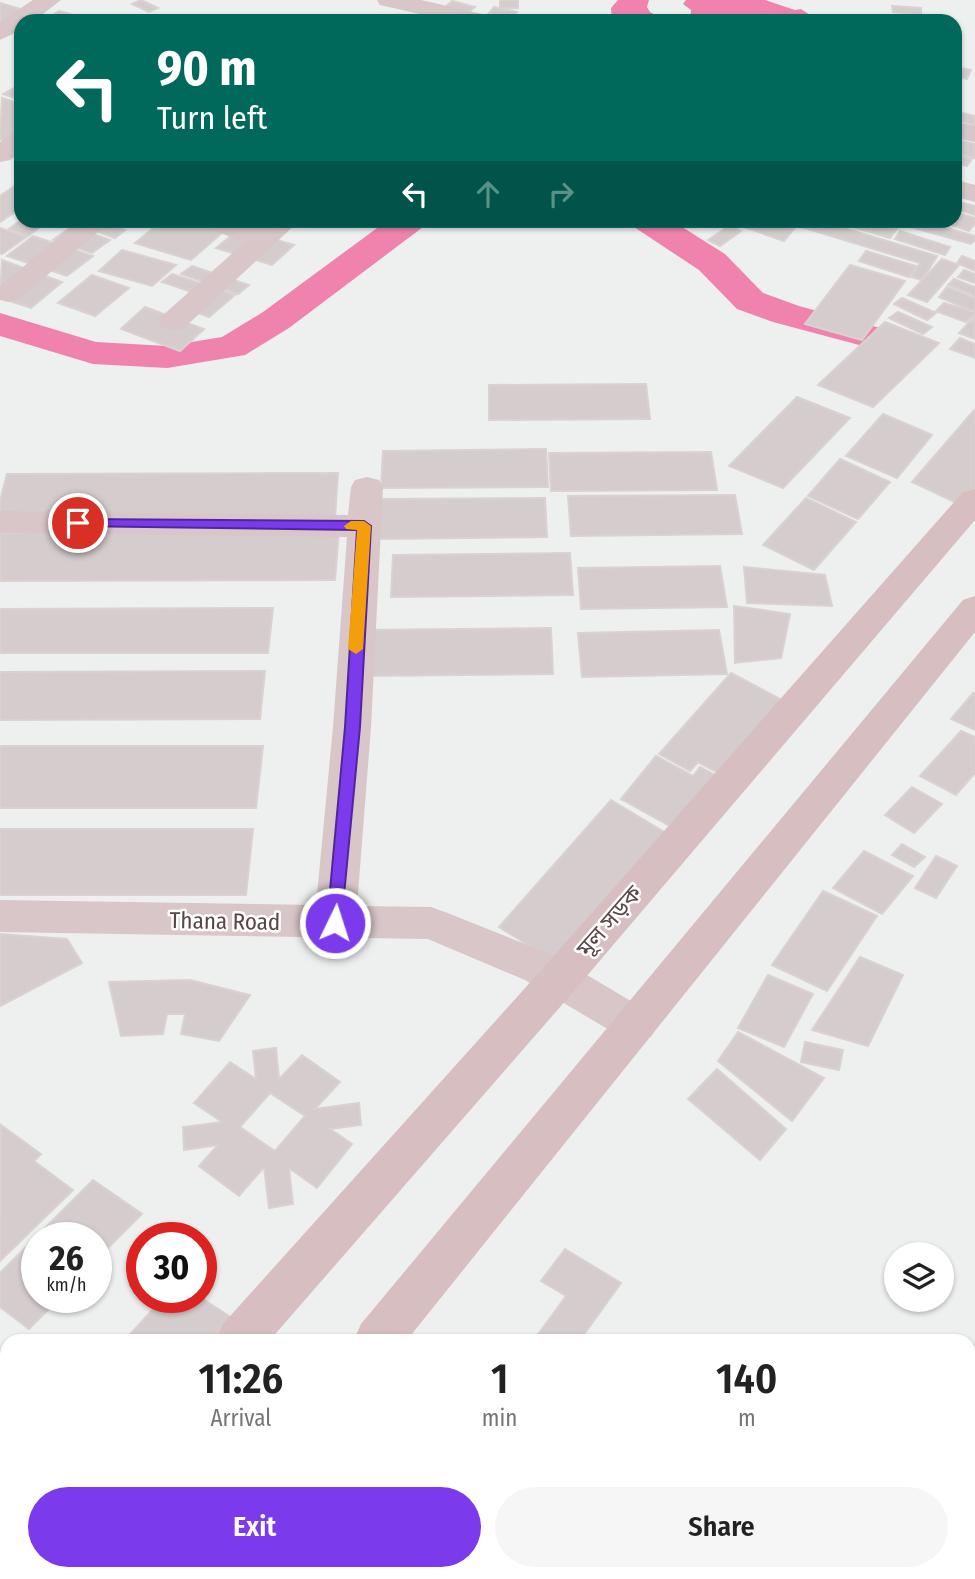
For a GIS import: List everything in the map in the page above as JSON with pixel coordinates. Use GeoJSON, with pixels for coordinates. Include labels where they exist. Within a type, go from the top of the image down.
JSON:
{"type":"FeatureCollection","features":[{"type":"Feature","properties":{"kind":"street"},"geometry":{"type":"LineString","coordinates":[[28,14],[49,0]]}},
{"type":"Feature","properties":{"kind":"street"},"geometry":{"type":"LineString","coordinates":[[389,0],[451,14]]}},
{"type":"Feature","properties":{"kind":"street"},"geometry":{"type":"LineString","coordinates":[[9,293],[88,228]]}},
{"type":"Feature","properties":{"kind":"street"},"geometry":{"type":"LineString","coordinates":[[173,322],[276,230]]}},
{"type":"Feature","properties":{"kind":"street"},"geometry":{"type":"LineString","coordinates":[[335,923],[352,727],[367,487]]}},
{"type":"Feature","properties":{"kind":"street","name":"মূল সড়ক"},"geometry":{"type":"LineString","coordinates":[[245,1334],[559,979],[975,499]]}},
{"type":"Feature","properties":{"kind":"street"},"geometry":{"type":"LineString","coordinates":[[0,522],[364,526]]}},
{"type":"Feature","properties":{"kind":"street"},"geometry":{"type":"LineString","coordinates":[[383,1334],[975,608]]}},
{"type":"Feature","properties":{"kind":"street","name":"Thana Road"},"geometry":{"type":"LineString","coordinates":[[0,916],[431,923],[540,968],[636,1025]]}},
{"type":"Feature","properties":{"kind":"shaded area"},"geometry":{"type":"Polygon","coordinates":[[[618,0],[649,0],[647,7],[654,14],[611,14],[611,8],[618,0]]]}},
{"type":"Feature","properties":{"kind":"shaded area"},"geometry":{"type":"Polygon","coordinates":[[[686,0],[765,0],[795,10],[801,9],[808,14],[691,14],[691,10],[683,4],[686,0]]]}},
{"type":"Feature","properties":{"kind":"building"},"geometry":{"type":"Polygon","coordinates":[[[141,0],[158,8],[149,12],[132,4],[141,0]]]}},
{"type":"Feature","properties":{"kind":"building"},"geometry":{"type":"Polygon","coordinates":[[[500,0],[518,0],[518,8],[500,8],[500,0]]]}},
{"type":"Feature","properties":{"kind":"building"},"geometry":{"type":"Polygon","coordinates":[[[452,1],[475,7],[467,14],[444,8],[452,1]]]}},
{"type":"Feature","properties":{"kind":"building"},"geometry":{"type":"Polygon","coordinates":[[[0,3],[21,9],[0,23],[0,3]]]}},
{"type":"Feature","properties":{"kind":"building"},"geometry":{"type":"Polygon","coordinates":[[[892,6],[921,8],[921,14],[893,12],[892,6]]]}},
{"type":"Feature","properties":{"kind":"building"},"geometry":{"type":"Polygon","coordinates":[[[494,7],[517,12],[516,14],[488,14],[494,7]]]}},
{"type":"Feature","properties":{"kind":"building"},"geometry":{"type":"Polygon","coordinates":[[[962,68],[971,70],[967,79],[962,78],[962,68]]]}},
{"type":"Feature","properties":{"kind":"building"},"geometry":{"type":"Polygon","coordinates":[[[14,88],[14,98],[3,94],[14,88]]]}},
{"type":"Feature","properties":{"kind":"building"},"geometry":{"type":"Polygon","coordinates":[[[2,98],[14,102],[14,141],[11,143],[0,139],[2,98]]]}},
{"type":"Feature","properties":{"kind":"building"},"geometry":{"type":"Polygon","coordinates":[[[962,113],[975,116],[974,125],[962,122],[962,113]]]}},
{"type":"Feature","properties":{"kind":"building"},"geometry":{"type":"Polygon","coordinates":[[[962,141],[975,144],[975,158],[962,155],[962,141]]]}},
{"type":"Feature","properties":{"kind":"building"},"geometry":{"type":"Polygon","coordinates":[[[962,156],[972,159],[967,166],[962,165],[962,156]]]}},
{"type":"Feature","properties":{"kind":"building"},"geometry":{"type":"Polygon","coordinates":[[[14,186],[14,213],[0,222],[0,196],[14,186]]]}},
{"type":"Feature","properties":{"kind":"building"},"geometry":{"type":"Polygon","coordinates":[[[962,203],[975,206],[975,215],[962,211],[962,203]]]}},
{"type":"Feature","properties":{"kind":"building"},"geometry":{"type":"Polygon","coordinates":[[[962,214],[975,218],[969,231],[960,228],[962,214]]]}},
{"type":"Feature","properties":{"kind":"building"},"geometry":{"type":"Polygon","coordinates":[[[14,225],[14,228],[38,228],[28,236],[9,229],[14,225]]]}},
{"type":"Feature","properties":{"kind":"building"},"geometry":{"type":"Polygon","coordinates":[[[0,228],[26,237],[2,254],[0,228]]]}},
{"type":"Feature","properties":{"kind":"building"},"geometry":{"type":"Polygon","coordinates":[[[69,228],[77,228],[110,240],[92,253],[53,240],[69,228]]]}},
{"type":"Feature","properties":{"kind":"building"},"geometry":{"type":"Polygon","coordinates":[[[88,228],[125,230],[115,238],[88,228]]]}},
{"type":"Feature","properties":{"kind":"building"},"geometry":{"type":"Polygon","coordinates":[[[153,228],[228,228],[191,260],[135,243],[153,228]]]}},
{"type":"Feature","properties":{"kind":"building"},"geometry":{"type":"Polygon","coordinates":[[[726,228],[741,231],[720,246],[708,240],[726,228]]]}},
{"type":"Feature","properties":{"kind":"building"},"geometry":{"type":"Polygon","coordinates":[[[747,228],[794,229],[784,241],[747,228]]]}},
{"type":"Feature","properties":{"kind":"building"},"geometry":{"type":"Polygon","coordinates":[[[804,228],[844,228],[937,256],[922,280],[911,277],[920,263],[804,228]]]}},
{"type":"Feature","properties":{"kind":"building"},"geometry":{"type":"Polygon","coordinates":[[[857,228],[897,229],[890,238],[857,228]]]}},
{"type":"Feature","properties":{"kind":"building"},"geometry":{"type":"Polygon","coordinates":[[[914,228],[948,228],[975,236],[971,244],[914,228]]]}},
{"type":"Feature","properties":{"kind":"building"},"geometry":{"type":"Polygon","coordinates":[[[239,229],[294,245],[272,265],[216,248],[239,229]]]}},
{"type":"Feature","properties":{"kind":"building"},"geometry":{"type":"Polygon","coordinates":[[[900,231],[950,247],[945,255],[895,239],[900,231]]]}},
{"type":"Feature","properties":{"kind":"building"},"geometry":{"type":"Polygon","coordinates":[[[33,236],[93,256],[67,276],[7,256],[33,236]]]}},
{"type":"Feature","properties":{"kind":"building"},"geometry":{"type":"Polygon","coordinates":[[[122,250],[176,265],[152,286],[99,271],[122,250]]]}},
{"type":"Feature","properties":{"kind":"building"},"geometry":{"type":"Polygon","coordinates":[[[866,251],[916,266],[909,277],[859,261],[866,251]]]}},
{"type":"Feature","properties":{"kind":"building"},"geometry":{"type":"Polygon","coordinates":[[[962,256],[975,261],[975,271],[957,263],[962,256]]]}},
{"type":"Feature","properties":{"kind":"building"},"geometry":{"type":"Polygon","coordinates":[[[942,259],[959,265],[927,302],[908,295],[942,259]]]}},
{"type":"Feature","properties":{"kind":"building"},"geometry":{"type":"Polygon","coordinates":[[[2,260],[62,282],[31,308],[0,298],[2,260]]]}},
{"type":"Feature","properties":{"kind":"building"},"geometry":{"type":"Polygon","coordinates":[[[850,265],[905,281],[862,340],[805,324],[850,265]]]}},
{"type":"Feature","properties":{"kind":"building"},"geometry":{"type":"Polygon","coordinates":[[[192,266],[249,285],[238,294],[181,274],[192,266]]]}},
{"type":"Feature","properties":{"kind":"building"},"geometry":{"type":"Polygon","coordinates":[[[964,270],[975,274],[975,283],[958,277],[964,270]]]}},
{"type":"Feature","properties":{"kind":"building"},"geometry":{"type":"Polygon","coordinates":[[[172,274],[235,295],[209,317],[195,312],[212,299],[162,282],[172,274]]]}},
{"type":"Feature","properties":{"kind":"building"},"geometry":{"type":"Polygon","coordinates":[[[92,275],[129,288],[95,316],[58,303],[92,275]]]}},
{"type":"Feature","properties":{"kind":"building"},"geometry":{"type":"Polygon","coordinates":[[[954,279],[975,287],[975,296],[948,285],[954,279]]]}},
{"type":"Feature","properties":{"kind":"building"},"geometry":{"type":"Polygon","coordinates":[[[947,287],[975,298],[975,312],[939,297],[947,287]]]}},
{"type":"Feature","properties":{"kind":"building"},"geometry":{"type":"Polygon","coordinates":[[[902,298],[936,313],[927,320],[894,304],[902,298]]]}},
{"type":"Feature","properties":{"kind":"building"},"geometry":{"type":"Polygon","coordinates":[[[944,303],[975,314],[966,322],[936,311],[944,303]]]}},
{"type":"Feature","properties":{"kind":"building"},"geometry":{"type":"Polygon","coordinates":[[[145,307],[204,329],[180,351],[121,329],[145,307]]]}},
{"type":"Feature","properties":{"kind":"building"},"geometry":{"type":"Polygon","coordinates":[[[898,312],[932,327],[923,334],[889,318],[898,312]]]}},
{"type":"Feature","properties":{"kind":"building"},"geometry":{"type":"Polygon","coordinates":[[[974,317],[975,339],[959,333],[974,317]]]}},
{"type":"Feature","properties":{"kind":"building"},"geometry":{"type":"Polygon","coordinates":[[[885,322],[939,343],[873,407],[818,385],[885,322]]]}},
{"type":"Feature","properties":{"kind":"building"},"geometry":{"type":"Polygon","coordinates":[[[960,338],[975,344],[975,358],[950,349],[960,338]]]}},
{"type":"Feature","properties":{"kind":"building"},"geometry":{"type":"Polygon","coordinates":[[[646,384],[650,419],[489,420],[489,385],[646,384]]]}},
{"type":"Feature","properties":{"kind":"building"},"geometry":{"type":"Polygon","coordinates":[[[797,397],[850,418],[783,488],[729,466],[797,397]]]}},
{"type":"Feature","properties":{"kind":"building"},"geometry":{"type":"Polygon","coordinates":[[[975,409],[975,491],[963,506],[912,482],[975,409]]]}},
{"type":"Feature","properties":{"kind":"building"},"geometry":{"type":"Polygon","coordinates":[[[883,414],[932,435],[897,478],[846,456],[883,414]]]}},
{"type":"Feature","properties":{"kind":"building"},"geometry":{"type":"Polygon","coordinates":[[[546,449],[548,487],[381,488],[383,451],[546,449]]]}},
{"type":"Feature","properties":{"kind":"building"},"geometry":{"type":"Polygon","coordinates":[[[711,452],[717,490],[551,491],[549,453],[711,452]]]}},
{"type":"Feature","properties":{"kind":"building"},"geometry":{"type":"Polygon","coordinates":[[[840,459],[890,482],[858,519],[808,496],[840,459]]]}},
{"type":"Feature","properties":{"kind":"building"},"geometry":{"type":"Polygon","coordinates":[[[338,473],[335,518],[0,519],[0,501],[7,474],[338,473]]]}},
{"type":"Feature","properties":{"kind":"building"},"geometry":{"type":"Polygon","coordinates":[[[735,495],[742,534],[571,536],[568,496],[735,495]]]}},
{"type":"Feature","properties":{"kind":"building"},"geometry":{"type":"Polygon","coordinates":[[[545,498],[547,537],[376,539],[378,499],[545,498]]]}},
{"type":"Feature","properties":{"kind":"building"},"geometry":{"type":"Polygon","coordinates":[[[806,498],[856,522],[814,570],[763,545],[806,498]]]}},
{"type":"Feature","properties":{"kind":"building"},"geometry":{"type":"Polygon","coordinates":[[[339,531],[335,580],[0,581],[0,533],[339,531]]]}},
{"type":"Feature","properties":{"kind":"building"},"geometry":{"type":"Polygon","coordinates":[[[570,553],[573,595],[391,597],[393,555],[570,553]]]}},
{"type":"Feature","properties":{"kind":"building"},"geometry":{"type":"Polygon","coordinates":[[[720,566],[727,607],[581,609],[578,568],[720,566]]]}},
{"type":"Feature","properties":{"kind":"building"},"geometry":{"type":"Polygon","coordinates":[[[744,567],[825,575],[832,606],[747,603],[744,567]]]}},
{"type":"Feature","properties":{"kind":"building"},"geometry":{"type":"Polygon","coordinates":[[[734,606],[790,614],[781,658],[735,663],[734,606]]]}},
{"type":"Feature","properties":{"kind":"building"},"geometry":{"type":"Polygon","coordinates":[[[273,608],[268,653],[0,653],[0,609],[273,608]]]}},
{"type":"Feature","properties":{"kind":"building"},"geometry":{"type":"Polygon","coordinates":[[[551,628],[553,674],[365,676],[366,630],[551,628]]]}},
{"type":"Feature","properties":{"kind":"building"},"geometry":{"type":"Polygon","coordinates":[[[719,630],[727,674],[582,677],[578,633],[719,630]]]}},
{"type":"Feature","properties":{"kind":"building"},"geometry":{"type":"Polygon","coordinates":[[[265,671],[260,719],[0,720],[0,672],[265,671]]]}},
{"type":"Feature","properties":{"kind":"building"},"geometry":{"type":"Polygon","coordinates":[[[731,673],[782,700],[720,774],[698,762],[690,771],[659,754],[731,673]]]}},
{"type":"Feature","properties":{"kind":"building"},"geometry":{"type":"Polygon","coordinates":[[[973,693],[975,694],[975,730],[951,719],[973,693]]]}},
{"type":"Feature","properties":{"kind":"building"},"geometry":{"type":"Polygon","coordinates":[[[961,731],[975,737],[975,773],[956,795],[920,776],[961,731]]]}},
{"type":"Feature","properties":{"kind":"building"},"geometry":{"type":"Polygon","coordinates":[[[0,746],[263,746],[256,808],[0,808],[0,746]]]}},
{"type":"Feature","properties":{"kind":"building"},"geometry":{"type":"Polygon","coordinates":[[[656,756],[693,776],[700,767],[719,777],[677,830],[621,799],[656,756]]]}},
{"type":"Feature","properties":{"kind":"building"},"geometry":{"type":"Polygon","coordinates":[[[912,787],[942,804],[914,833],[885,815],[912,787]]]}},
{"type":"Feature","properties":{"kind":"building"},"geometry":{"type":"Polygon","coordinates":[[[611,800],[666,833],[557,963],[499,927],[611,800]]]}},
{"type":"Feature","properties":{"kind":"building"},"geometry":{"type":"Polygon","coordinates":[[[0,829],[253,829],[246,895],[0,895],[0,829]]]}},
{"type":"Feature","properties":{"kind":"building"},"geometry":{"type":"Polygon","coordinates":[[[902,844],[925,857],[914,867],[892,855],[902,844]]]}},
{"type":"Feature","properties":{"kind":"building"},"geometry":{"type":"Polygon","coordinates":[[[864,851],[913,876],[882,914],[833,888],[864,851]]]}},
{"type":"Feature","properties":{"kind":"building"},"geometry":{"type":"Polygon","coordinates":[[[936,856],[957,866],[936,898],[915,888],[936,856]]]}},
{"type":"Feature","properties":{"kind":"building"},"geometry":{"type":"Polygon","coordinates":[[[823,891],[877,916],[827,991],[772,965],[823,891]]]}},
{"type":"Feature","properties":{"kind":"building"},"geometry":{"type":"Polygon","coordinates":[[[0,934],[67,939],[82,963],[0,1006],[0,934]]]}},
{"type":"Feature","properties":{"kind":"building"},"geometry":{"type":"Polygon","coordinates":[[[860,957],[903,975],[868,1046],[812,1030],[860,957]]]}},
{"type":"Feature","properties":{"kind":"building"},"geometry":{"type":"Polygon","coordinates":[[[768,975],[813,994],[784,1047],[738,1028],[768,975]]]}},
{"type":"Feature","properties":{"kind":"building"},"geometry":{"type":"Polygon","coordinates":[[[190,980],[250,995],[219,1041],[181,1034],[185,1014],[167,1014],[163,1034],[121,1036],[109,982],[190,980]]]}},
{"type":"Feature","properties":{"kind":"building"},"geometry":{"type":"Polygon","coordinates":[[[738,1032],[824,1078],[792,1121],[718,1061],[738,1032]]]}},
{"type":"Feature","properties":{"kind":"building"},"geometry":{"type":"Polygon","coordinates":[[[805,1042],[843,1050],[839,1070],[801,1062],[805,1042]]]}},
{"type":"Feature","properties":{"kind":"building"},"geometry":{"type":"Polygon","coordinates":[[[276,1048],[279,1079],[302,1055],[340,1082],[315,1109],[359,1103],[361,1125],[330,1129],[352,1144],[317,1188],[289,1168],[293,1204],[269,1208],[264,1167],[239,1196],[199,1166],[218,1145],[184,1150],[183,1127],[222,1122],[194,1103],[230,1062],[256,1079],[253,1051],[276,1048]],[[270,1093],[240,1127],[275,1151],[305,1116],[270,1093]]]}},
{"type":"Feature","properties":{"kind":"building"},"geometry":{"type":"Polygon","coordinates":[[[717,1069],[786,1129],[760,1160],[688,1099],[717,1069]]]}},
{"type":"Feature","properties":{"kind":"building"},"geometry":{"type":"Polygon","coordinates":[[[1,1125],[41,1154],[34,1161],[73,1190],[40,1222],[21,1222],[21,1241],[0,1261],[1,1125]]]}},
{"type":"Feature","properties":{"kind":"building"},"geometry":{"type":"Polygon","coordinates":[[[93,1180],[142,1214],[134,1222],[126,1222],[126,1230],[112,1244],[112,1222],[51,1222],[93,1180]]]}},
{"type":"Feature","properties":{"kind":"building"},"geometry":{"type":"Polygon","coordinates":[[[565,1249],[621,1283],[584,1334],[538,1334],[566,1296],[541,1281],[565,1249]]]}},
{"type":"Feature","properties":{"kind":"building"},"geometry":{"type":"Polygon","coordinates":[[[21,1252],[21,1313],[45,1313],[29,1329],[0,1307],[0,1273],[21,1252]]]}},
{"type":"Feature","properties":{"kind":"building"},"geometry":{"type":"Polygon","coordinates":[[[217,1308],[244,1326],[237,1334],[130,1334],[149,1313],[217,1313],[217,1308]]]}},
{"type":"Feature","properties":{"kind":"waterway"},"geometry":{"type":"LineString","coordinates":[[0,324],[93,353],[167,357],[232,347],[276,320],[400,228]]}},
{"type":"Feature","properties":{"kind":"waterway"},"geometry":{"type":"LineString","coordinates":[[659,228],[712,262],[750,301],[786,314],[904,346]]}},
{"type":"Feature","properties":{"kind":"slow traffic"},"geometry":{"type":"LineString","coordinates":[[351,526],[364,526],[356,649]]}},
{"type":"Feature","properties":{"kind":"route"},"geometry":{"type":"LineString","coordinates":[[78,523],[364,526],[352,727],[335,923]]}}]}
